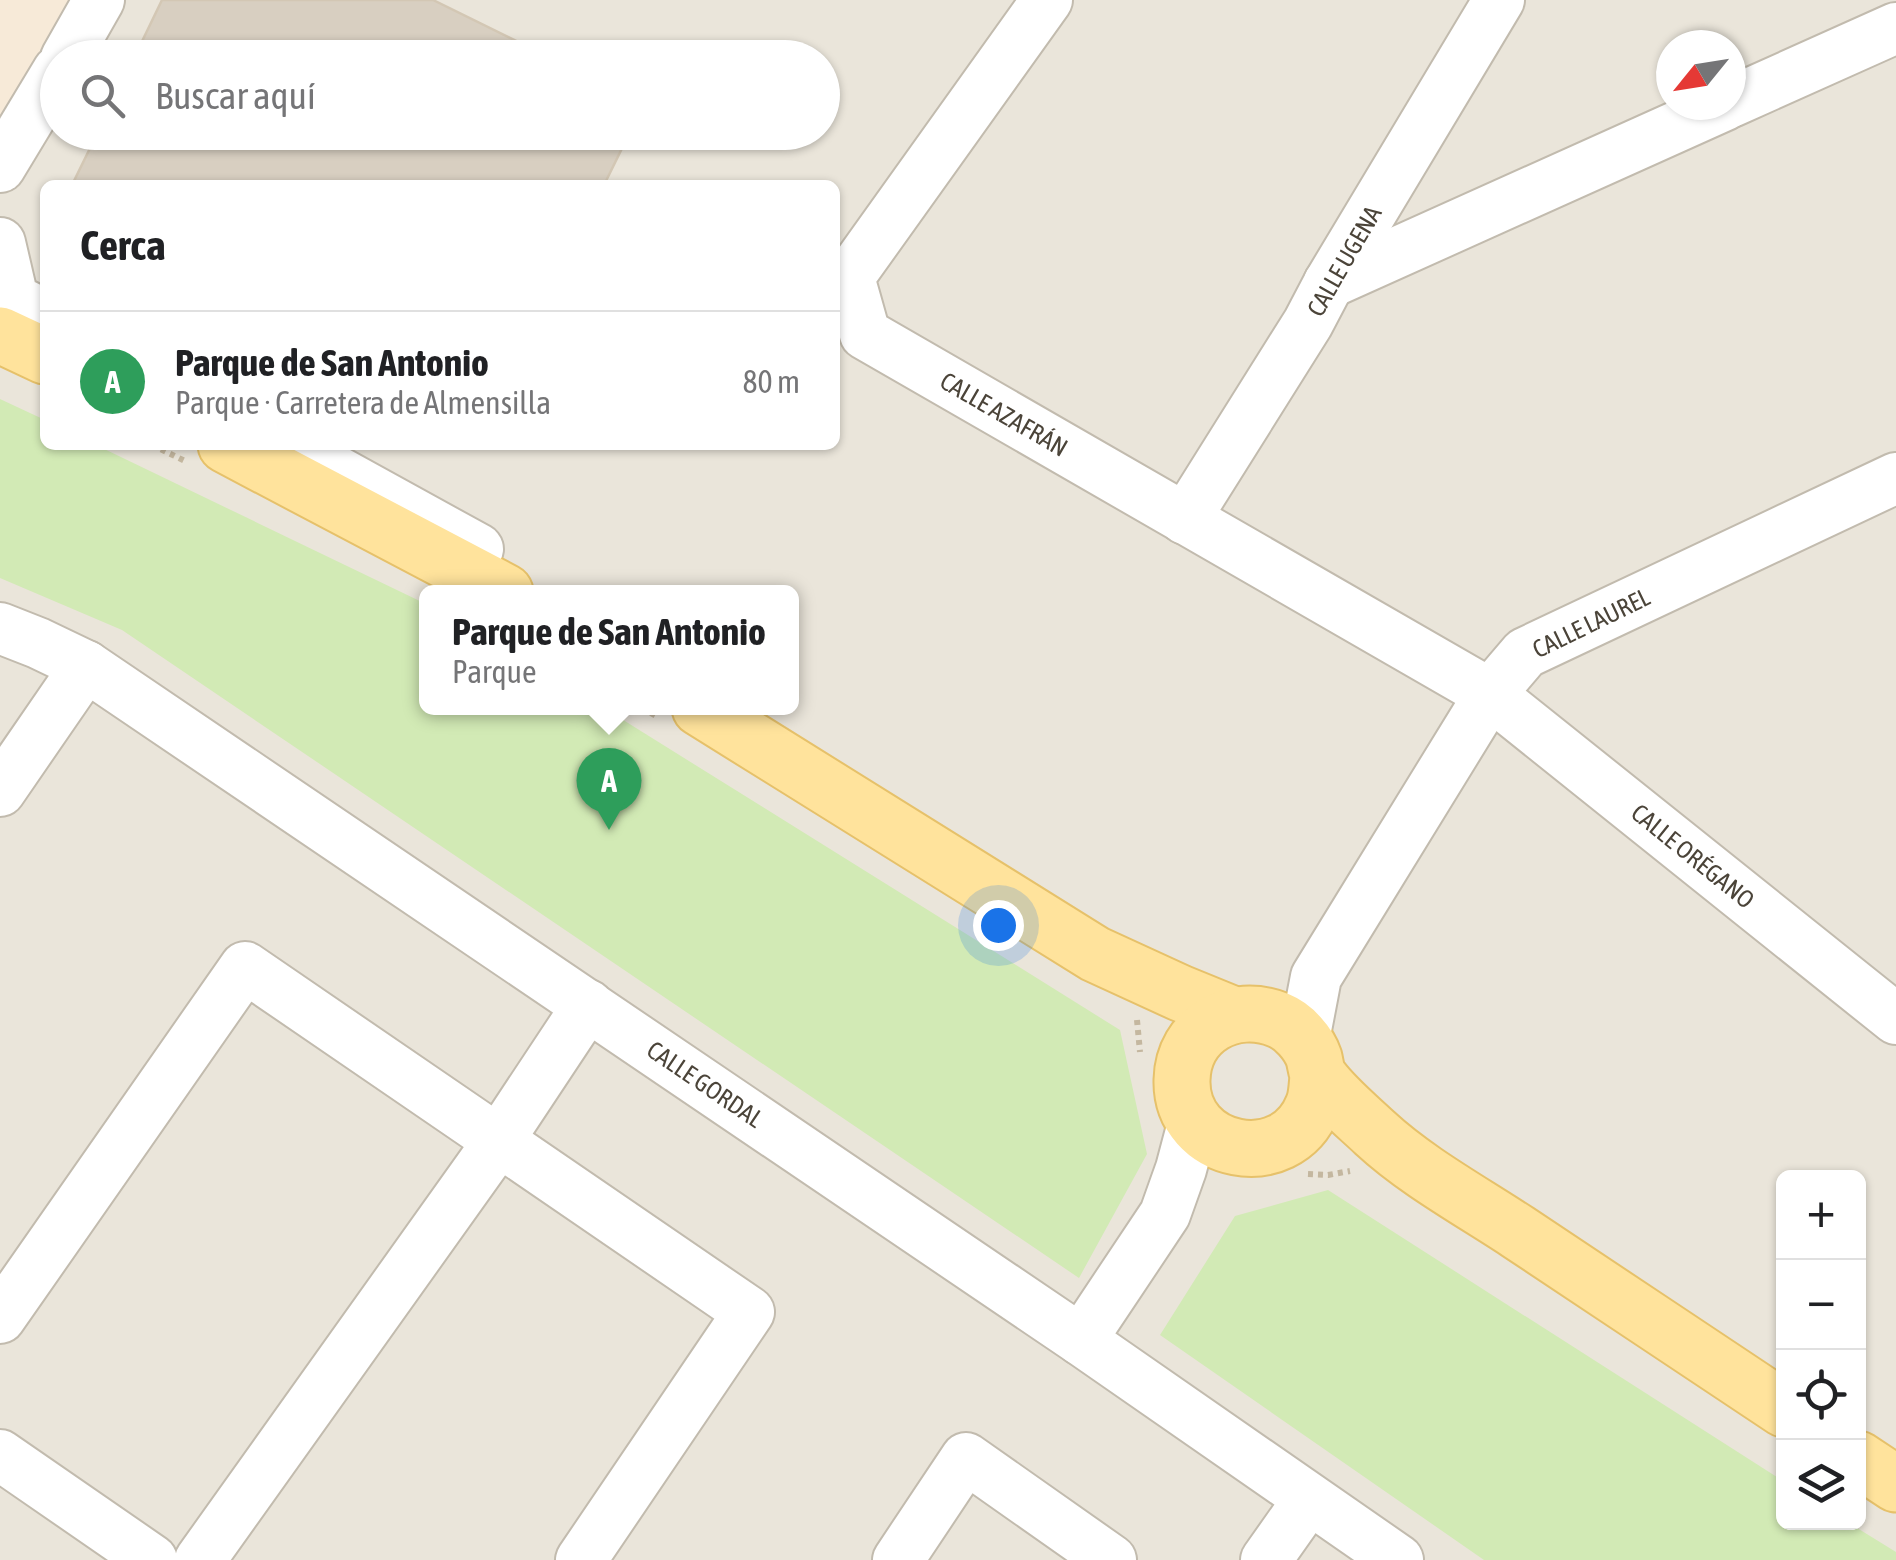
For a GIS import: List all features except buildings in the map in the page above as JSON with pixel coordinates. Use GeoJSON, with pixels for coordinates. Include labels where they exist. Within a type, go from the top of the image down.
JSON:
{"type":"FeatureCollection","features":[{"type":"Feature","properties":{"kind":"main road"},"geometry":{"type":"LineString","coordinates":[[15,309],[40,348]]}},
{"type":"Feature","properties":{"kind":"main road"},"geometry":{"type":"LineString","coordinates":[[235,450],[492,585]]}},
{"type":"Feature","properties":{"kind":"main road"},"geometry":{"type":"LineString","coordinates":[[711,715],[1095,954],[1180,993],[1283,1022],[1394,1150],[1776,1404]]}},
{"type":"Feature","properties":{"kind":"main road"},"geometry":{"type":"LineString","coordinates":[[1095,954],[1160,1012],[1188,1050]]}},
{"type":"Feature","properties":{"kind":"main road"},"geometry":{"type":"LineString","coordinates":[[1245,1014],[1207,1028],[1188,1050],[1183,1068],[1185,1104],[1208,1135],[1245,1150],[1274,1145],[1299,1129],[1314,1105],[1311,1058]]}},
{"type":"Feature","properties":{"kind":"main road"},"geometry":{"type":"LineString","coordinates":[[1299,1129],[1394,1150]]}},
{"type":"Feature","properties":{"kind":"main road"},"geometry":{"type":"LineString","coordinates":[[1866,1463],[1896,1484]]}},
{"type":"Feature","properties":{"kind":"street"},"geometry":{"type":"LineString","coordinates":[[76,40],[99,0]]}},
{"type":"Feature","properties":{"kind":"street","name":"CALLE AZAFRÁN"},"geometry":{"type":"LineString","coordinates":[[1047,0],[849,277],[865,334],[1490,694]]}},
{"type":"Feature","properties":{"kind":"street","name":"CALLE UGENA"},"geometry":{"type":"LineString","coordinates":[[1185,519],[1308,324],[1500,0]]}},
{"type":"Feature","properties":{"kind":"street"},"geometry":{"type":"LineString","coordinates":[[1746,96],[1896,28]]}},
{"type":"Feature","properties":{"kind":"street"},"geometry":{"type":"LineString","coordinates":[[0,228],[3,163],[40,102]]}},
{"type":"Feature","properties":{"kind":"street"},"geometry":{"type":"LineString","coordinates":[[1329,283],[1692,120]]}},
{"type":"Feature","properties":{"kind":"street"},"geometry":{"type":"LineString","coordinates":[[0,243],[15,309]]}},
{"type":"Feature","properties":{"kind":"street"},"geometry":{"type":"LineString","coordinates":[[298,450],[474,546],[512,585]]}},
{"type":"Feature","properties":{"kind":"street","name":"CALLE LAUREL"},"geometry":{"type":"LineString","coordinates":[[1311,1058],[1316,977],[1490,694],[1525,653],[1896,478]]}},
{"type":"Feature","properties":{"kind":"street","name":"CALLE GORDAL"},"geometry":{"type":"LineString","coordinates":[[0,628],[86,666],[1081,1340],[1398,1560]]}},
{"type":"Feature","properties":{"kind":"street"},"geometry":{"type":"LineString","coordinates":[[0,792],[86,666]]}},
{"type":"Feature","properties":{"kind":"street","name":"CALLE ORÉGANO"},"geometry":{"type":"LineString","coordinates":[[1490,694],[1896,1018]]}},
{"type":"Feature","properties":{"kind":"street"},"geometry":{"type":"LineString","coordinates":[[0,1318],[245,966],[749,1312],[581,1560]]}},
{"type":"Feature","properties":{"kind":"street","name":"CALLE LAUREL"},"geometry":{"type":"LineString","coordinates":[[1245,1014],[1316,977]]}},
{"type":"Feature","properties":{"kind":"street"},"geometry":{"type":"LineString","coordinates":[[200,1560],[498,1140],[588,1005]]}},
{"type":"Feature","properties":{"kind":"street"},"geometry":{"type":"LineString","coordinates":[[1081,1340],[1165,1214],[1194,1120]]}},
{"type":"Feature","properties":{"kind":"street"},"geometry":{"type":"LineString","coordinates":[[1165,1214],[1245,1150]]}},
{"type":"Feature","properties":{"kind":"street"},"geometry":{"type":"LineString","coordinates":[[0,1456],[152,1560]]}},
{"type":"Feature","properties":{"kind":"street"},"geometry":{"type":"LineString","coordinates":[[898,1560],[966,1458],[1111,1560]]}},
{"type":"Feature","properties":{"kind":"street"},"geometry":{"type":"LineString","coordinates":[[1266,1560],[1308,1499]]}},
{"type":"Feature","properties":{"kind":"shaded area"},"geometry":{"type":"Polygon","coordinates":[[[0,0],[1896,0],[1896,1560],[0,1560],[0,0]]]}},
{"type":"Feature","properties":{"kind":"shaded area"},"geometry":{"type":"Polygon","coordinates":[[[0,0],[77,0],[53,40],[40,40],[40,62],[0,129],[0,0]]]}},
{"type":"Feature","properties":{"kind":"green space"},"geometry":{"type":"Polygon","coordinates":[[[0,399],[40,418],[40,450],[106,450],[419,601],[419,715],[615,715],[1120,1030],[1147,1154],[1079,1278],[122,630],[0,578],[0,399]]]}},
{"type":"Feature","properties":{"kind":"green space"},"geometry":{"type":"Polygon","coordinates":[[[1328,1190],[1776,1477],[1776,1530],[1860,1530],[1896,1552],[1896,1560],[1484,1560],[1160,1335],[1235,1216],[1328,1190]]]}},
{"type":"Feature","properties":{"kind":"place","name":"Parque de San Antonio"},"geometry":{"type":"Point","coordinates":[609,830]}}]}
